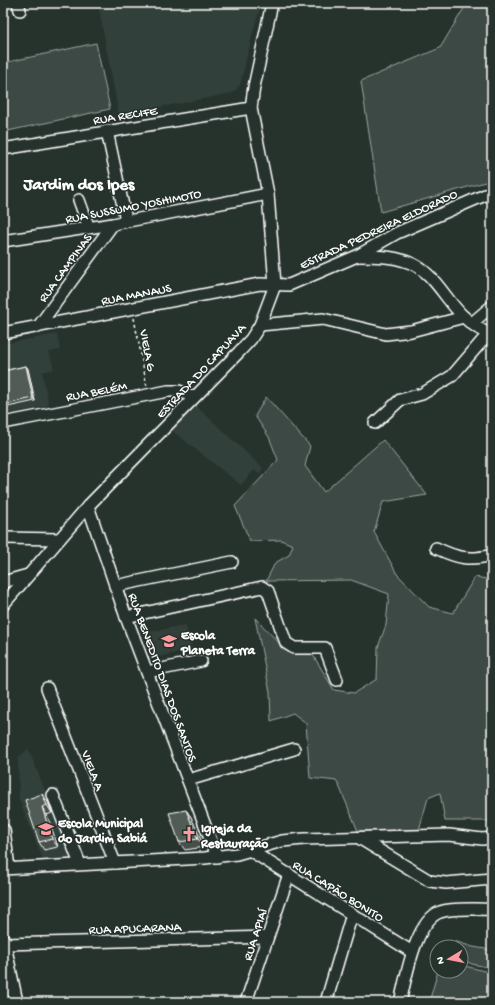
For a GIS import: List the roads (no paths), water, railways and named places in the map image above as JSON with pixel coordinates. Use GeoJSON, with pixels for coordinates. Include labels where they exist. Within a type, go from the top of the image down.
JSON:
{"type":"FeatureCollection","features":[{"type":"Feature","properties":{"kind":"main road"},"geometry":{"type":"LineString","coordinates":[[4,942],[16,1002]]}},
{"type":"Feature","properties":{"kind":"street","name":"ESTRADA DO CAPUAVA"},"geometry":{"type":"LineString","coordinates":[[3,605],[88,506],[247,344],[260,325],[275,285],[268,194],[252,108],[254,87],[272,3]]}},
{"type":"Feature","properties":{"kind":"street","name":"RUA RECIFE"},"geometry":{"type":"LineString","coordinates":[[3,149],[252,108]]}},
{"type":"Feature","properties":{"kind":"street"},"geometry":{"type":"LineString","coordinates":[[107,131],[126,220]]}},
{"type":"Feature","properties":{"kind":"street","name":"ESTRADA PEDREIRA ELDORADO"},"geometry":{"type":"LineString","coordinates":[[275,285],[289,285],[357,256],[397,233],[492,192]]}},
{"type":"Feature","properties":{"kind":"street","name":"RUA SUSSUMO YOSHIMOTO"},"geometry":{"type":"LineString","coordinates":[[3,241],[113,224],[126,220],[268,194]]}},
{"type":"Feature","properties":{"kind":"street"},"geometry":{"type":"LineString","coordinates":[[79,200],[89,228]]}},
{"type":"Feature","properties":{"kind":"street","name":"RUA CAMPINAS"},"geometry":{"type":"LineString","coordinates":[[38,327],[113,224]]}},
{"type":"Feature","properties":{"kind":"street"},"geometry":{"type":"LineString","coordinates":[[357,256],[380,256],[410,262],[422,270],[443,291],[468,320],[490,335],[452,376],[422,394],[400,400],[375,423]]}},
{"type":"Feature","properties":{"kind":"street","name":"RUA MANAUS"},"geometry":{"type":"LineString","coordinates":[[3,333],[260,284],[275,285]]}},
{"type":"Feature","properties":{"kind":"street"},"geometry":{"type":"LineString","coordinates":[[260,325],[324,319],[386,334],[411,332],[468,320],[492,306]]}},
{"type":"Feature","properties":{"kind":"street","name":"RUA BELÉM"},"geometry":{"type":"LineString","coordinates":[[3,422],[173,390],[194,397]]}},
{"type":"Feature","properties":{"kind":"street","name":"RUA BENEDITO DIAS DOS SANTOS"},"geometry":{"type":"LineString","coordinates":[[88,506],[126,617],[217,857]]}},
{"type":"Feature","properties":{"kind":"street"},"geometry":{"type":"LineString","coordinates":[[3,538],[59,539]]}},
{"type":"Feature","properties":{"kind":"street"},"geometry":{"type":"LineString","coordinates":[[436,548],[456,557],[481,558],[492,555]]}},
{"type":"Feature","properties":{"kind":"street"},"geometry":{"type":"LineString","coordinates":[[115,586],[232,562]]}},
{"type":"Feature","properties":{"kind":"street"},"geometry":{"type":"LineString","coordinates":[[3,582],[28,575]]}},
{"type":"Feature","properties":{"kind":"street"},"geometry":{"type":"LineString","coordinates":[[126,617],[262,587],[268,591],[286,643],[294,648],[325,648],[337,680]]}},
{"type":"Feature","properties":{"kind":"street"},"geometry":{"type":"LineString","coordinates":[[147,672],[201,660]]}},
{"type":"Feature","properties":{"kind":"street","name":"VIELA A"},"geometry":{"type":"LineString","coordinates":[[47,688],[115,863]]}},
{"type":"Feature","properties":{"kind":"street"},"geometry":{"type":"LineString","coordinates":[[188,780],[294,749]]}},
{"type":"Feature","properties":{"kind":"street"},"geometry":{"type":"LineString","coordinates":[[53,795],[80,864]]}},
{"type":"Feature","properties":{"kind":"street"},"geometry":{"type":"LineString","coordinates":[[4,830],[5,869],[217,857],[251,851],[292,840],[449,836],[482,839],[492,838]]}},
{"type":"Feature","properties":{"kind":"street"},"geometry":{"type":"LineString","coordinates":[[359,838],[430,881],[446,883],[492,879]]}},
{"type":"Feature","properties":{"kind":"street","name":"RUA CAPÃO BONITO"},"geometry":{"type":"LineString","coordinates":[[251,851],[412,952]]}},
{"type":"Feature","properties":{"kind":"street","name":"RUA APIAÍ"},"geometry":{"type":"LineString","coordinates":[[246,1002],[289,874]]}},
{"type":"Feature","properties":{"kind":"street"},"geometry":{"type":"LineString","coordinates":[[400,1002],[412,952],[426,923],[434,914],[441,911],[492,910]]}},
{"type":"Feature","properties":{"kind":"street"},"geometry":{"type":"LineString","coordinates":[[326,1002],[352,914]]}},
{"type":"Feature","properties":{"kind":"street","name":"RUA APUCARANA"},"geometry":{"type":"LineString","coordinates":[[4,942],[267,938]]}},
{"type":"Feature","properties":{"kind":"place","name":"Escola Planeta Terra"},"geometry":{"type":"Point","coordinates":[169,641]}},
{"type":"Feature","properties":{"kind":"place","name":"Escola Municipal do Jardim Sabiá"},"geometry":{"type":"Point","coordinates":[46,829]}},
{"type":"Feature","properties":{"kind":"place","name":"Igreja da Restauração"},"geometry":{"type":"Point","coordinates":[189,834]}},
{"type":"Feature","properties":{"kind":"district","name":"Jardim dos Ipes"},"geometry":{"type":"Point","coordinates":[79,183]}}]}
